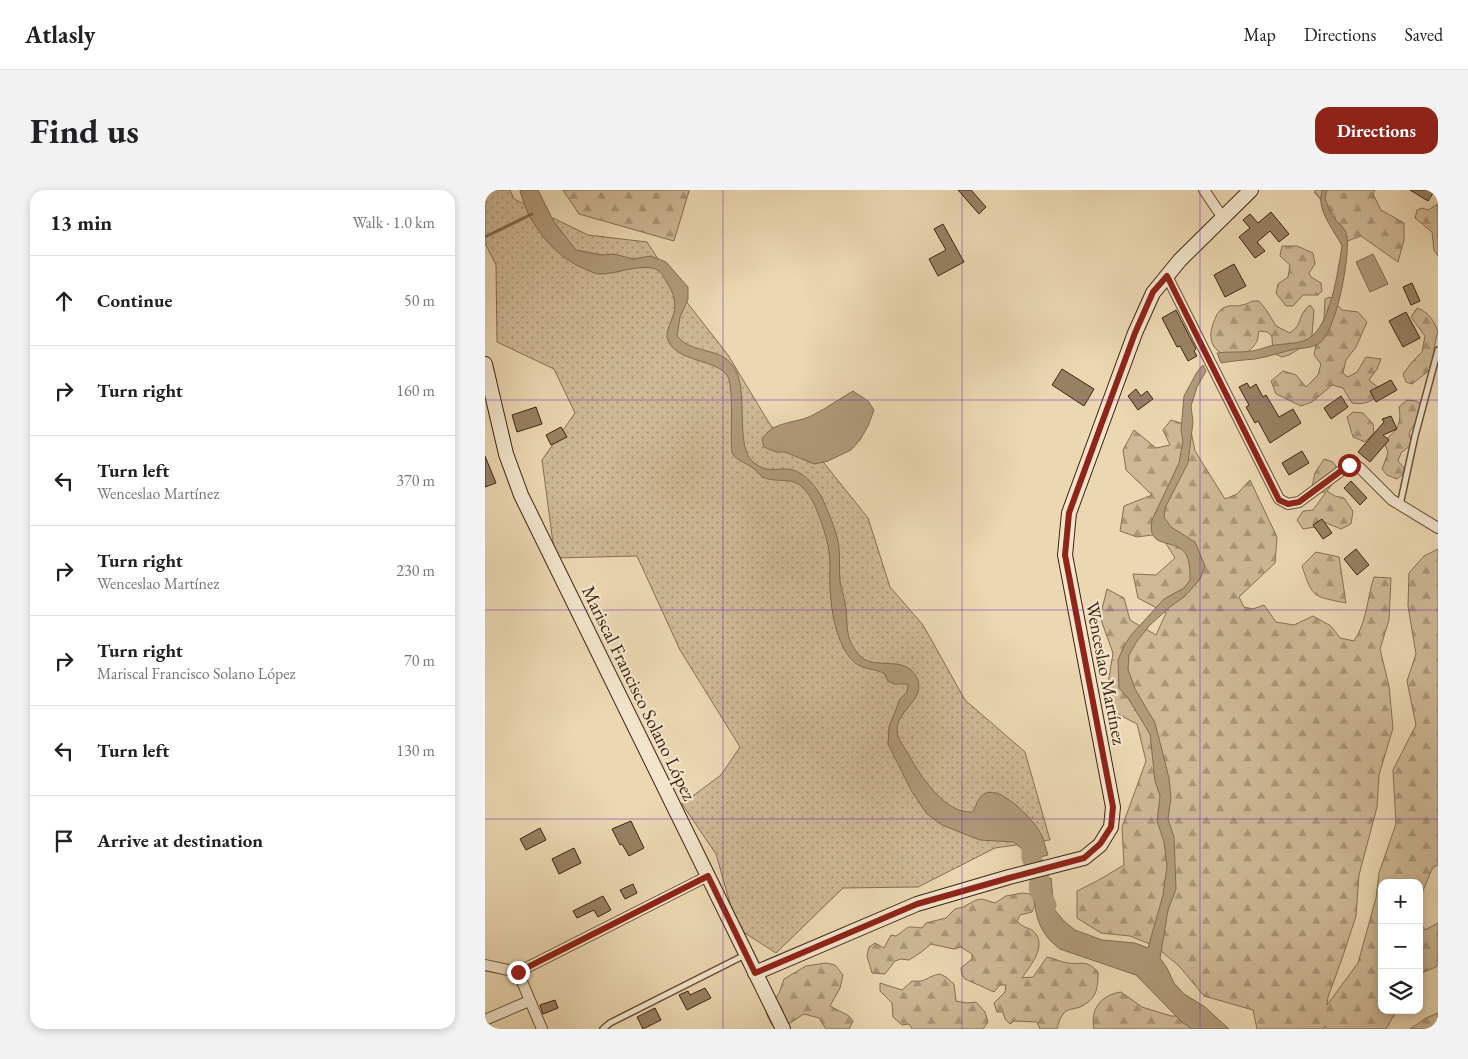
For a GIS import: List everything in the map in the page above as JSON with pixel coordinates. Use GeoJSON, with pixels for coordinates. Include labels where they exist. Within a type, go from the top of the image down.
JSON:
{"type":"FeatureCollection","features":[{"type":"Feature","properties":{"kind":"main road","name":"Wenceslao Martínez"},"geometry":{"type":"LineString","coordinates":[[755,973],[917,904],[1084,858],[1100,844],[1111,827],[1113,807],[1065,555],[1069,513],[1135,333],[1153,292],[1180,260],[1251,190]]}},
{"type":"Feature","properties":{"kind":"main road","name":"Mariscal Francisco Solano López"},"geometry":{"type":"LineString","coordinates":[[485,364],[505,454],[512,475],[783,1029]]}},
{"type":"Feature","properties":{"kind":"street"},"geometry":{"type":"LineString","coordinates":[[1204,190],[1223,218]]}},
{"type":"Feature","properties":{"kind":"street"},"geometry":{"type":"LineString","coordinates":[[1167,276],[1279,500],[1288,504],[1299,502],[1349,465],[1355,465],[1392,500],[1438,528]]}},
{"type":"Feature","properties":{"kind":"street"},"geometry":{"type":"LineString","coordinates":[[485,965],[518,972],[708,876]]}},
{"type":"Feature","properties":{"kind":"street"},"geometry":{"type":"LineString","coordinates":[[518,972],[542,1029]]}},
{"type":"Feature","properties":{"kind":"street"},"geometry":{"type":"LineString","coordinates":[[485,1020],[529,1001]]}},
{"type":"Feature","properties":{"kind":"lane"},"geometry":{"type":"LineString","coordinates":[[1400,505],[1417,427],[1438,350]]}},
{"type":"Feature","properties":{"kind":"lane"},"geometry":{"type":"LineString","coordinates":[[603,1029],[610,1023],[746,954]]}},
{"type":"Feature","properties":{"kind":"green space"},"geometry":{"type":"Polygon","coordinates":[[[485,190],[510,190],[514,199],[588,235],[647,242],[682,296],[728,355],[771,426],[820,458],[868,518],[890,587],[923,625],[965,700],[1025,752],[1050,840],[995,848],[918,887],[843,888],[776,953],[737,928],[716,854],[682,804],[721,775],[740,747],[680,650],[637,556],[555,558],[542,460],[575,413],[554,369],[497,342],[496,265],[485,243],[485,190]]]}},
{"type":"Feature","properties":{"kind":"green space"},"geometry":{"type":"Polygon","coordinates":[[[563,190],[689,191],[674,241],[579,214],[563,190]]]}},
{"type":"Feature","properties":{"kind":"green space"},"geometry":{"type":"Polygon","coordinates":[[[1316,190],[1375,190],[1373,194],[1381,210],[1404,223],[1404,240],[1398,262],[1361,236],[1342,243],[1334,232],[1335,216],[1314,192],[1316,190]]]}},
{"type":"Feature","properties":{"kind":"green space"},"geometry":{"type":"Polygon","coordinates":[[[1438,204],[1438,256],[1434,250],[1432,232],[1415,218],[1417,210],[1422,208],[1428,210],[1438,204]]]}},
{"type":"Feature","properties":{"kind":"green space"},"geometry":{"type":"Polygon","coordinates":[[[1282,246],[1297,246],[1313,253],[1315,264],[1309,273],[1311,277],[1321,283],[1322,291],[1318,295],[1303,295],[1293,306],[1286,306],[1276,293],[1278,284],[1288,277],[1290,265],[1280,256],[1282,246]]]}},
{"type":"Feature","properties":{"kind":"green space"},"geometry":{"type":"Polygon","coordinates":[[[1330,297],[1342,310],[1358,312],[1367,322],[1356,347],[1346,360],[1343,373],[1348,377],[1357,372],[1366,357],[1381,359],[1369,380],[1380,389],[1378,397],[1366,403],[1352,403],[1343,388],[1332,385],[1312,402],[1301,406],[1276,394],[1271,381],[1283,371],[1296,375],[1306,387],[1318,375],[1321,364],[1314,355],[1324,319],[1325,299],[1330,297]]]}},
{"type":"Feature","properties":{"kind":"green space"},"geometry":{"type":"Polygon","coordinates":[[[1259,301],[1276,326],[1290,333],[1297,326],[1303,312],[1310,305],[1314,310],[1312,335],[1307,344],[1282,357],[1273,353],[1272,337],[1268,332],[1259,331],[1256,343],[1241,355],[1233,356],[1217,350],[1211,335],[1218,313],[1226,307],[1243,305],[1259,301]]]}},
{"type":"Feature","properties":{"kind":"green space"},"geometry":{"type":"Polygon","coordinates":[[[1417,308],[1430,317],[1438,331],[1431,369],[1412,384],[1406,382],[1403,374],[1422,352],[1425,336],[1411,317],[1417,308]]]}},
{"type":"Feature","properties":{"kind":"green space"},"geometry":{"type":"Polygon","coordinates":[[[1407,400],[1416,401],[1421,404],[1422,412],[1409,433],[1412,444],[1401,453],[1398,461],[1404,468],[1403,474],[1397,479],[1387,475],[1382,469],[1388,453],[1384,441],[1397,426],[1400,418],[1399,407],[1407,400]]]}},
{"type":"Feature","properties":{"kind":"green space"},"geometry":{"type":"Polygon","coordinates":[[[1353,412],[1363,413],[1373,424],[1374,433],[1365,442],[1353,437],[1347,417],[1353,412]]]}},
{"type":"Feature","properties":{"kind":"green space"},"geometry":{"type":"Polygon","coordinates":[[[1171,420],[1190,426],[1195,451],[1225,499],[1237,494],[1250,480],[1277,537],[1275,563],[1239,597],[1244,607],[1253,609],[1264,605],[1276,622],[1294,625],[1313,616],[1331,626],[1340,638],[1354,641],[1362,626],[1374,577],[1391,578],[1389,620],[1380,649],[1389,686],[1393,728],[1379,775],[1377,807],[1359,875],[1356,916],[1328,997],[1327,1005],[1358,963],[1376,898],[1378,881],[1378,1014],[1395,1014],[1386,1029],[1327,1029],[1325,1026],[1324,1029],[1257,1029],[1253,1010],[1204,996],[1179,966],[1155,946],[1130,936],[1101,933],[1077,918],[1077,891],[1124,865],[1122,827],[1146,761],[1137,724],[1114,712],[1106,696],[1113,653],[1100,617],[1107,589],[1124,598],[1130,620],[1156,635],[1166,613],[1138,598],[1133,574],[1156,575],[1175,558],[1160,534],[1137,537],[1120,531],[1124,506],[1152,495],[1126,470],[1123,450],[1134,430],[1156,448],[1170,445],[1163,430],[1171,420]]]}},
{"type":"Feature","properties":{"kind":"green space"},"geometry":{"type":"Polygon","coordinates":[[[1324,459],[1333,462],[1340,473],[1327,491],[1335,496],[1344,498],[1353,511],[1351,524],[1341,529],[1324,522],[1315,527],[1303,529],[1297,520],[1303,511],[1313,510],[1326,492],[1319,492],[1312,487],[1315,473],[1324,459]]]}},
{"type":"Feature","properties":{"kind":"green space"},"geometry":{"type":"Polygon","coordinates":[[[1438,549],[1438,865],[1433,867],[1423,891],[1423,879],[1378,879],[1396,824],[1393,770],[1416,725],[1407,681],[1416,654],[1408,606],[1409,573],[1424,556],[1438,549]]]}},
{"type":"Feature","properties":{"kind":"green space"},"geometry":{"type":"Polygon","coordinates":[[[1316,552],[1339,557],[1346,603],[1320,597],[1309,585],[1302,566],[1316,552]]]}},
{"type":"Feature","properties":{"kind":"green space"},"geometry":{"type":"Polygon","coordinates":[[[1023,893],[1030,894],[1034,900],[1034,907],[1032,912],[1020,915],[1017,921],[1033,931],[1039,943],[1036,956],[1022,978],[1033,977],[1047,957],[1065,962],[1084,963],[1090,965],[1098,972],[1098,983],[1094,996],[1082,1006],[1066,1011],[1061,1017],[1057,1029],[1040,1029],[1037,1022],[1014,1021],[1010,1024],[1005,1019],[1003,1012],[997,1012],[994,1003],[1005,992],[1006,985],[1000,985],[994,992],[965,979],[961,968],[972,959],[972,954],[961,947],[954,949],[931,944],[909,960],[901,959],[895,961],[885,974],[872,973],[867,956],[869,947],[875,943],[884,948],[891,935],[896,936],[910,927],[922,928],[926,923],[946,918],[955,909],[976,900],[982,899],[995,903],[1006,896],[1023,893]]]}},
{"type":"Feature","properties":{"kind":"green space"},"geometry":{"type":"Polygon","coordinates":[[[1438,923],[1438,964],[1436,967],[1423,972],[1423,927],[1425,930],[1438,923]]]}},
{"type":"Feature","properties":{"kind":"green space"},"geometry":{"type":"Polygon","coordinates":[[[826,963],[835,965],[843,975],[840,988],[830,1006],[849,1016],[853,1021],[849,1029],[826,1029],[819,1018],[804,1014],[787,1025],[772,1025],[766,1013],[779,993],[784,979],[806,966],[826,963]]]}},
{"type":"Feature","properties":{"kind":"green space"},"geometry":{"type":"Polygon","coordinates":[[[940,974],[954,984],[956,1001],[976,1002],[985,1012],[988,1022],[983,1029],[912,1029],[909,1024],[902,1025],[893,1017],[892,1003],[880,991],[880,983],[902,990],[912,981],[924,980],[940,974]]]}},
{"type":"Feature","properties":{"kind":"green space"},"geometry":{"type":"Polygon","coordinates":[[[1121,992],[1142,1007],[1171,1016],[1183,1016],[1195,1029],[1094,1029],[1094,1015],[1099,1004],[1108,996],[1121,992]]]}},
{"type":"Feature","properties":{"kind":"green space"},"geometry":{"type":"Polygon","coordinates":[[[1438,1013],[1438,1029],[1410,1029],[1426,1018],[1438,1013]]]}},
{"type":"Feature","properties":{"kind":"shaded area"},"geometry":{"type":"Polygon","coordinates":[[[520,190],[538,190],[554,222],[576,250],[602,255],[614,254],[633,259],[651,256],[666,262],[688,287],[688,299],[680,317],[677,336],[692,346],[724,357],[736,371],[741,392],[744,445],[748,455],[753,462],[765,469],[791,469],[797,471],[808,479],[823,500],[838,541],[840,581],[846,608],[849,638],[853,646],[860,656],[866,660],[898,664],[912,671],[917,678],[918,692],[902,715],[897,731],[900,741],[918,771],[943,800],[963,811],[973,812],[980,798],[986,793],[1000,794],[1029,817],[1043,838],[1048,855],[1028,860],[1024,851],[1014,842],[980,840],[942,825],[927,814],[912,792],[888,744],[889,727],[900,699],[907,692],[908,684],[894,684],[887,680],[885,674],[858,665],[848,655],[843,646],[836,627],[832,606],[828,546],[819,515],[809,495],[804,488],[794,482],[771,480],[763,477],[732,453],[731,392],[728,377],[716,367],[680,353],[668,340],[667,334],[675,310],[675,302],[673,293],[660,272],[654,268],[647,267],[597,274],[574,263],[553,247],[535,226],[520,190]]]}},
{"type":"Feature","properties":{"kind":"shaded area"},"geometry":{"type":"Polygon","coordinates":[[[1323,190],[1327,190],[1325,198],[1331,213],[1343,228],[1347,237],[1344,277],[1336,311],[1325,338],[1318,344],[1310,347],[1260,358],[1221,363],[1217,353],[1252,351],[1303,341],[1316,332],[1322,322],[1332,297],[1342,246],[1323,211],[1321,197],[1323,190]]]}},
{"type":"Feature","properties":{"kind":"shaded area"},"geometry":{"type":"Polygon","coordinates":[[[1373,254],[1388,284],[1370,292],[1356,262],[1373,254]]]}},
{"type":"Feature","properties":{"kind":"shaded area"},"geometry":{"type":"Polygon","coordinates":[[[1203,365],[1206,371],[1197,387],[1191,406],[1193,422],[1188,463],[1165,508],[1164,517],[1171,527],[1195,542],[1205,566],[1200,579],[1185,596],[1150,625],[1137,641],[1129,655],[1128,669],[1135,689],[1155,723],[1169,778],[1171,798],[1168,819],[1174,837],[1176,889],[1168,910],[1160,958],[1174,983],[1184,994],[1205,1007],[1229,1029],[1192,1029],[1182,1022],[1136,975],[1060,949],[1041,928],[1036,912],[1033,884],[1051,878],[1054,909],[1075,930],[1102,940],[1135,943],[1148,948],[1163,895],[1167,866],[1164,842],[1157,821],[1160,796],[1155,781],[1150,734],[1128,698],[1119,688],[1118,660],[1132,634],[1164,599],[1184,588],[1190,580],[1187,556],[1183,550],[1158,540],[1151,530],[1152,520],[1179,463],[1183,441],[1181,430],[1184,396],[1203,365]]]}},
{"type":"Feature","properties":{"kind":"shaded area"},"geometry":{"type":"Polygon","coordinates":[[[853,391],[868,401],[874,410],[860,440],[851,450],[828,461],[814,464],[785,452],[776,452],[764,447],[762,440],[772,429],[807,418],[853,391]]]}},
{"type":"Feature","properties":{"kind":"building"},"geometry":{"type":"Polygon","coordinates":[[[958,190],[971,190],[986,207],[979,214],[958,190]]]}},
{"type":"Feature","properties":{"kind":"building"},"geometry":{"type":"Polygon","coordinates":[[[1410,190],[1435,190],[1428,201],[1410,190]]]}},
{"type":"Feature","properties":{"kind":"building"},"geometry":{"type":"Polygon","coordinates":[[[1271,212],[1289,234],[1279,242],[1270,231],[1257,242],[1265,251],[1255,258],[1239,237],[1250,228],[1243,220],[1250,214],[1258,223],[1271,212]]]}},
{"type":"Feature","properties":{"kind":"building"},"geometry":{"type":"Polygon","coordinates":[[[943,224],[964,262],[938,276],[929,259],[946,250],[934,229],[943,224]]]}},
{"type":"Feature","properties":{"kind":"building"},"geometry":{"type":"Polygon","coordinates":[[[1234,264],[1246,286],[1225,297],[1214,275],[1234,264]]]}},
{"type":"Feature","properties":{"kind":"building"},"geometry":{"type":"Polygon","coordinates":[[[1412,283],[1420,301],[1411,305],[1403,287],[1412,283]]]}},
{"type":"Feature","properties":{"kind":"building"},"geometry":{"type":"Polygon","coordinates":[[[1176,310],[1196,349],[1194,351],[1197,356],[1188,361],[1180,346],[1177,347],[1162,318],[1176,310]]]}},
{"type":"Feature","properties":{"kind":"building"},"geometry":{"type":"Polygon","coordinates":[[[1406,312],[1420,338],[1403,347],[1389,321],[1406,312]]]}},
{"type":"Feature","properties":{"kind":"building"},"geometry":{"type":"Polygon","coordinates":[[[1062,369],[1094,389],[1084,406],[1052,385],[1062,369]]]}},
{"type":"Feature","properties":{"kind":"building"},"geometry":{"type":"Polygon","coordinates":[[[1391,380],[1397,390],[1376,402],[1370,391],[1391,380]]]}},
{"type":"Feature","properties":{"kind":"building"},"geometry":{"type":"Polygon","coordinates":[[[1247,383],[1250,388],[1256,384],[1263,397],[1266,395],[1279,417],[1293,409],[1301,423],[1270,443],[1258,421],[1255,423],[1246,407],[1249,405],[1239,387],[1247,383]]]}},
{"type":"Feature","properties":{"kind":"building"},"geometry":{"type":"Polygon","coordinates":[[[1136,389],[1141,396],[1147,391],[1153,399],[1138,410],[1128,396],[1136,389]]]}},
{"type":"Feature","properties":{"kind":"building"},"geometry":{"type":"Polygon","coordinates":[[[1341,396],[1348,407],[1331,419],[1324,408],[1341,396]]]}},
{"type":"Feature","properties":{"kind":"building"},"geometry":{"type":"Polygon","coordinates":[[[536,407],[542,424],[517,432],[512,415],[536,407]]]}},
{"type":"Feature","properties":{"kind":"building"},"geometry":{"type":"Polygon","coordinates":[[[1391,416],[1397,429],[1383,435],[1389,440],[1370,462],[1358,452],[1384,422],[1382,419],[1391,416]]]}},
{"type":"Feature","properties":{"kind":"building"},"geometry":{"type":"Polygon","coordinates":[[[561,427],[567,437],[551,445],[546,435],[561,427]]]}},
{"type":"Feature","properties":{"kind":"building"},"geometry":{"type":"Polygon","coordinates":[[[1302,451],[1309,463],[1289,475],[1282,463],[1302,451]]]}},
{"type":"Feature","properties":{"kind":"building"},"geometry":{"type":"Polygon","coordinates":[[[485,456],[496,483],[485,487],[485,456]]]}},
{"type":"Feature","properties":{"kind":"building"},"geometry":{"type":"Polygon","coordinates":[[[1351,481],[1367,498],[1360,505],[1344,488],[1351,481]]]}},
{"type":"Feature","properties":{"kind":"building"},"geometry":{"type":"Polygon","coordinates":[[[1322,519],[1332,533],[1323,539],[1313,525],[1322,519]]]}},
{"type":"Feature","properties":{"kind":"building"},"geometry":{"type":"Polygon","coordinates":[[[1356,549],[1369,565],[1357,575],[1344,559],[1356,549]]]}},
{"type":"Feature","properties":{"kind":"building"},"geometry":{"type":"Polygon","coordinates":[[[631,821],[644,848],[629,856],[622,844],[620,845],[612,829],[631,821]]]}},
{"type":"Feature","properties":{"kind":"building"},"geometry":{"type":"Polygon","coordinates":[[[540,828],[546,840],[526,850],[520,839],[540,828]]]}},
{"type":"Feature","properties":{"kind":"building"},"geometry":{"type":"Polygon","coordinates":[[[574,848],[581,863],[559,874],[552,859],[574,848]]]}},
{"type":"Feature","properties":{"kind":"building"},"geometry":{"type":"Polygon","coordinates":[[[633,884],[637,893],[625,899],[620,890],[633,884]]]}},
{"type":"Feature","properties":{"kind":"building"},"geometry":{"type":"Polygon","coordinates":[[[603,896],[611,910],[598,917],[594,910],[577,918],[573,911],[603,896]]]}},
{"type":"Feature","properties":{"kind":"building"},"geometry":{"type":"Polygon","coordinates":[[[705,988],[711,998],[687,1010],[679,995],[688,991],[690,995],[705,988]]]}},
{"type":"Feature","properties":{"kind":"building"},"geometry":{"type":"Polygon","coordinates":[[[555,1000],[558,1008],[543,1014],[540,1005],[555,1000]]]}},
{"type":"Feature","properties":{"kind":"building"},"geometry":{"type":"Polygon","coordinates":[[[655,1008],[661,1020],[643,1029],[637,1017],[655,1008]]]}},
{"type":"Feature","properties":{"kind":"waterway"},"geometry":{"type":"LineString","coordinates":[[485,237],[532,214]]}},
{"type":"Feature","properties":{"kind":"waterway"},"geometry":{"type":"LineString","coordinates":[[1026,836],[1031,847],[1031,858],[1040,874],[1038,888],[1047,905]]}},
{"type":"Feature","properties":{"kind":"route"},"geometry":{"type":"LineString","coordinates":[[518,972],[708,876],[755,973],[917,904],[1066,864],[1084,858],[1100,844],[1111,827],[1113,807],[1065,555],[1069,513],[1135,333],[1153,292],[1167,276],[1279,500],[1288,504],[1299,502],[1349,465]]}}]}
